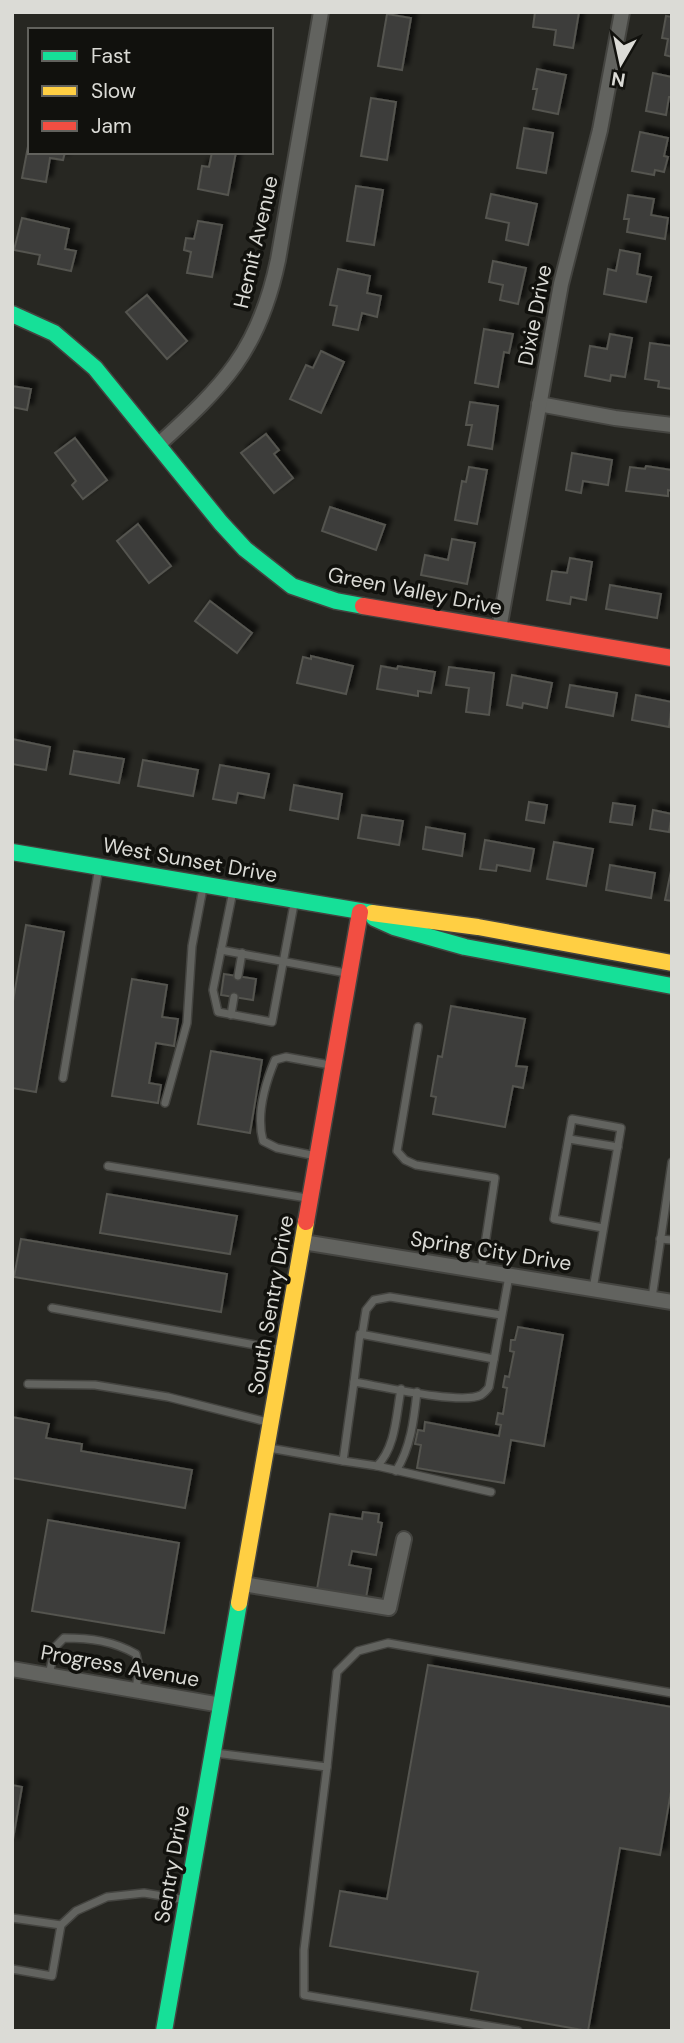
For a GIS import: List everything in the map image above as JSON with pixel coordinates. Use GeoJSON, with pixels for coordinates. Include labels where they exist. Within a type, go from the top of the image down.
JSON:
{"type":"FeatureCollection","features":[{"type":"Feature","properties":{"kind":"street","name":"Hemit Avenue"},"geometry":{"type":"LineString","coordinates":[[158,445],[227,378],[261,320],[272,289],[278,260],[321,12]]}},
{"type":"Feature","properties":{"kind":"street","name":"Dixie Drive"},"geometry":{"type":"LineString","coordinates":[[499,629],[561,284],[600,130],[622,12]]}},
{"type":"Feature","properties":{"kind":"street","name":"Green Valley Drive"},"geometry":{"type":"LineString","coordinates":[[12,314],[42,326],[76,350],[95,368],[245,549],[292,586],[337,601],[672,658]]}},
{"type":"Feature","properties":{"kind":"street"},"geometry":{"type":"LineString","coordinates":[[539,404],[672,425]]}},
{"type":"Feature","properties":{"kind":"street","name":"West Sunset Drive"},"geometry":{"type":"LineString","coordinates":[[12,852],[360,912],[400,914],[474,925],[672,963]]}},
{"type":"Feature","properties":{"kind":"street","name":"West Sunset Drive"},"geometry":{"type":"LineString","coordinates":[[360,912],[394,927],[465,947],[672,986]]}},
{"type":"Feature","properties":{"kind":"street","name":"South Sentry Drive"},"geometry":{"type":"LineString","coordinates":[[221,1705],[360,912]]}},
{"type":"Feature","properties":{"kind":"street","name":"Spring City Drive"},"geometry":{"type":"LineString","coordinates":[[303,1242],[672,1302]]}},
{"type":"Feature","properties":{"kind":"street"},"geometry":{"type":"LineString","coordinates":[[243,1584],[389,1608],[404,1539]]}},
{"type":"Feature","properties":{"kind":"street","name":"Progress Avenue"},"geometry":{"type":"LineString","coordinates":[[12,1669],[221,1705]]}},
{"type":"Feature","properties":{"kind":"street","name":"Sentry Drive"},"geometry":{"type":"LineString","coordinates":[[166,2030],[221,1705]]}},
{"type":"Feature","properties":{"kind":"lane"},"geometry":{"type":"LineString","coordinates":[[63,1078],[99,866]]}},
{"type":"Feature","properties":{"kind":"lane"},"geometry":{"type":"LineString","coordinates":[[165,1103],[187,1023],[192,946],[204,884]]}},
{"type":"Feature","properties":{"kind":"lane"},"geometry":{"type":"LineString","coordinates":[[233,889],[213,990],[218,1012],[272,1023],[295,900]]}},
{"type":"Feature","properties":{"kind":"lane"},"geometry":{"type":"LineString","coordinates":[[221,950],[351,974]]}},
{"type":"Feature","properties":{"kind":"lane"},"geometry":{"type":"LineString","coordinates":[[238,976],[242,953]]}},
{"type":"Feature","properties":{"kind":"lane"},"geometry":{"type":"LineString","coordinates":[[231,1015],[234,997]]}},
{"type":"Feature","properties":{"kind":"lane"},"geometry":{"type":"LineString","coordinates":[[418,1027],[397,1151],[405,1160],[416,1165],[495,1178],[481,1271]]}},
{"type":"Feature","properties":{"kind":"lane"},"geometry":{"type":"LineString","coordinates":[[318,1156],[277,1148],[263,1141],[260,1128],[262,1104],[275,1060],[286,1057],[334,1066]]}},
{"type":"Feature","properties":{"kind":"lane"},"geometry":{"type":"LineString","coordinates":[[593,1289],[621,1128],[572,1119],[554,1219],[603,1228]]}},
{"type":"Feature","properties":{"kind":"lane"},"geometry":{"type":"LineString","coordinates":[[569,1139],[618,1147]]}},
{"type":"Feature","properties":{"kind":"lane"},"geometry":{"type":"LineString","coordinates":[[651,1299],[672,1162]]}},
{"type":"Feature","properties":{"kind":"lane"},"geometry":{"type":"LineString","coordinates":[[108,1166],[311,1199]]}},
{"type":"Feature","properties":{"kind":"lane"},"geometry":{"type":"LineString","coordinates":[[660,1239],[672,1240]]}},
{"type":"Feature","properties":{"kind":"lane"},"geometry":{"type":"LineString","coordinates":[[354,1382],[467,1398],[482,1395],[489,1387],[509,1276]]}},
{"type":"Feature","properties":{"kind":"lane"},"geometry":{"type":"LineString","coordinates":[[343,1461],[366,1310],[374,1300],[390,1297],[501,1315]]}},
{"type":"Feature","properties":{"kind":"lane"},"geometry":{"type":"LineString","coordinates":[[51,1308],[284,1350]]}},
{"type":"Feature","properties":{"kind":"lane"},"geometry":{"type":"LineString","coordinates":[[362,1335],[494,1359]]}},
{"type":"Feature","properties":{"kind":"lane"},"geometry":{"type":"LineString","coordinates":[[28,1384],[95,1385],[168,1397],[271,1423]]}},
{"type":"Feature","properties":{"kind":"lane"},"geometry":{"type":"LineString","coordinates":[[377,1466],[392,1440],[401,1389]]}},
{"type":"Feature","properties":{"kind":"lane"},"geometry":{"type":"LineString","coordinates":[[396,1471],[410,1438],[417,1392]]}},
{"type":"Feature","properties":{"kind":"lane"},"geometry":{"type":"LineString","coordinates":[[267,1448],[377,1466],[491,1492]]}},
{"type":"Feature","properties":{"kind":"lane"},"geometry":{"type":"LineString","coordinates":[[48,1675],[55,1647],[64,1639],[94,1638],[124,1647],[136,1654],[139,1667],[136,1690]]}},
{"type":"Feature","properties":{"kind":"lane"},"geometry":{"type":"LineString","coordinates":[[518,2031],[304,1995],[304,1950],[337,1672],[358,1651],[388,1643],[672,1693]]}},
{"type":"Feature","properties":{"kind":"lane"},"geometry":{"type":"LineString","coordinates":[[213,1752],[327,1767]]}},
{"type":"Feature","properties":{"kind":"lane"},"geometry":{"type":"LineString","coordinates":[[12,1969],[52,1976],[61,1926],[76,1911],[107,1897],[144,1893],[187,1900]]}},
{"type":"Feature","properties":{"kind":"lane"},"geometry":{"type":"LineString","coordinates":[[12,1918],[61,1926]]}},
{"type":"Feature","properties":{"kind":"building"},"geometry":{"type":"Polygon","coordinates":[[[535,12],[579,12],[573,48],[554,45],[556,30],[533,27],[535,12]]]}},
{"type":"Feature","properties":{"kind":"building"},"geometry":{"type":"Polygon","coordinates":[[[387,14],[411,18],[402,70],[378,66],[387,14]]]}},
{"type":"Feature","properties":{"kind":"building"},"geometry":{"type":"Polygon","coordinates":[[[666,16],[672,17],[672,57],[665,55],[668,39],[662,38],[666,16]]]}},
{"type":"Feature","properties":{"kind":"building"},"geometry":{"type":"Polygon","coordinates":[[[537,69],[566,75],[558,114],[533,109],[537,69]]]}},
{"type":"Feature","properties":{"kind":"building"},"geometry":{"type":"Polygon","coordinates":[[[653,73],[672,77],[672,97],[669,97],[666,115],[646,111],[653,73]]]}},
{"type":"Feature","properties":{"kind":"building"},"geometry":{"type":"Polygon","coordinates":[[[371,98],[396,102],[387,160],[361,156],[371,98]]]}},
{"type":"Feature","properties":{"kind":"building"},"geometry":{"type":"Polygon","coordinates":[[[524,128],[553,133],[546,173],[517,168],[524,128]]]}},
{"type":"Feature","properties":{"kind":"building"},"geometry":{"type":"Polygon","coordinates":[[[640,132],[668,138],[664,156],[668,157],[664,172],[655,170],[654,175],[632,171],[640,132]]]}},
{"type":"Feature","properties":{"kind":"building"},"geometry":{"type":"Polygon","coordinates":[[[28,146],[28,154],[64,154],[63,160],[50,158],[46,182],[22,178],[28,146]]]}},
{"type":"Feature","properties":{"kind":"building"},"geometry":{"type":"Polygon","coordinates":[[[212,154],[236,154],[228,195],[198,189],[202,166],[209,167],[212,154]]]}},
{"type":"Feature","properties":{"kind":"building"},"geometry":{"type":"Polygon","coordinates":[[[356,186],[383,190],[374,245],[347,241],[356,186]]]}},
{"type":"Feature","properties":{"kind":"building"},"geometry":{"type":"Polygon","coordinates":[[[491,194],[537,204],[528,245],[506,240],[509,223],[486,218],[491,194]]]}},
{"type":"Feature","properties":{"kind":"building"},"geometry":{"type":"Polygon","coordinates":[[[628,195],[654,199],[651,215],[668,218],[665,239],[627,232],[629,219],[624,219],[628,195]]]}},
{"type":"Feature","properties":{"kind":"building"},"geometry":{"type":"Polygon","coordinates":[[[22,218],[69,229],[65,249],[76,251],[71,271],[38,264],[40,255],[14,250],[22,218]]]}},
{"type":"Feature","properties":{"kind":"building"},"geometry":{"type":"Polygon","coordinates":[[[198,221],[222,225],[212,277],[187,273],[191,252],[184,250],[186,238],[194,239],[198,221]]]}},
{"type":"Feature","properties":{"kind":"building"},"geometry":{"type":"Polygon","coordinates":[[[620,250],[640,254],[637,274],[651,277],[646,302],[604,294],[608,269],[616,271],[620,250]]]}},
{"type":"Feature","properties":{"kind":"building"},"geometry":{"type":"Polygon","coordinates":[[[493,261],[526,268],[518,304],[500,300],[503,285],[489,282],[493,261]]]}},
{"type":"Feature","properties":{"kind":"building"},"geometry":{"type":"Polygon","coordinates":[[[338,269],[370,276],[367,293],[381,296],[377,317],[362,313],[358,330],[333,325],[337,306],[330,305],[338,269]]]}},
{"type":"Feature","properties":{"kind":"building"},"geometry":{"type":"Polygon","coordinates":[[[147,295],[187,341],[167,359],[126,312],[147,295]]]}},
{"type":"Feature","properties":{"kind":"building"},"geometry":{"type":"Polygon","coordinates":[[[484,329],[513,334],[509,353],[504,352],[498,387],[475,383],[484,329]]]}},
{"type":"Feature","properties":{"kind":"building"},"geometry":{"type":"Polygon","coordinates":[[[610,334],[632,338],[625,377],[611,375],[610,381],[585,376],[590,346],[607,349],[610,334]]]}},
{"type":"Feature","properties":{"kind":"building"},"geometry":{"type":"Polygon","coordinates":[[[650,343],[672,346],[672,389],[658,387],[659,381],[645,379],[650,343]]]}},
{"type":"Feature","properties":{"kind":"building"},"geometry":{"type":"Polygon","coordinates":[[[321,351],[344,362],[321,413],[290,399],[306,365],[313,368],[321,351]]]}},
{"type":"Feature","properties":{"kind":"building"},"geometry":{"type":"Polygon","coordinates":[[[12,386],[31,389],[27,410],[12,407],[12,386]]]}},
{"type":"Feature","properties":{"kind":"building"},"geometry":{"type":"Polygon","coordinates":[[[470,402],[498,406],[492,449],[468,445],[472,425],[466,425],[470,402]]]}},
{"type":"Feature","properties":{"kind":"building"},"geometry":{"type":"Polygon","coordinates":[[[266,434],[279,450],[274,454],[293,478],[274,493],[241,453],[266,434]]]}},
{"type":"Feature","properties":{"kind":"building"},"geometry":{"type":"Polygon","coordinates":[[[75,438],[107,480],[83,499],[72,485],[76,481],[55,453],[75,438]]]}},
{"type":"Feature","properties":{"kind":"building"},"geometry":{"type":"Polygon","coordinates":[[[572,453],[612,460],[608,485],[583,481],[581,493],[566,490],[572,453]]]}},
{"type":"Feature","properties":{"kind":"building"},"geometry":{"type":"Polygon","coordinates":[[[646,466],[672,470],[672,491],[668,490],[668,496],[626,491],[630,467],[645,469],[646,466]]]}},
{"type":"Feature","properties":{"kind":"building"},"geometry":{"type":"Polygon","coordinates":[[[469,467],[487,470],[477,524],[455,520],[462,481],[466,482],[469,467]]]}},
{"type":"Feature","properties":{"kind":"building"},"geometry":{"type":"Polygon","coordinates":[[[330,507],[385,525],[376,550],[322,531],[330,507]]]}},
{"type":"Feature","properties":{"kind":"building"},"geometry":{"type":"Polygon","coordinates":[[[138,524],[171,566],[149,583],[117,541],[138,524]]]}},
{"type":"Feature","properties":{"kind":"building"},"geometry":{"type":"Polygon","coordinates":[[[452,539],[475,543],[467,584],[421,575],[425,555],[448,560],[452,539]]]}},
{"type":"Feature","properties":{"kind":"building"},"geometry":{"type":"Polygon","coordinates":[[[570,558],[592,562],[586,600],[571,597],[570,604],[547,600],[552,571],[567,573],[570,558]]]}},
{"type":"Feature","properties":{"kind":"building"},"geometry":{"type":"Polygon","coordinates":[[[610,585],[661,594],[657,618],[606,609],[610,585]]]}},
{"type":"Feature","properties":{"kind":"building"},"geometry":{"type":"Polygon","coordinates":[[[210,601],[252,633],[237,653],[195,621],[210,601]]]}},
{"type":"Feature","properties":{"kind":"building"},"geometry":{"type":"Polygon","coordinates":[[[311,656],[353,666],[346,694],[297,683],[303,657],[311,659],[311,656]]]}},
{"type":"Feature","properties":{"kind":"building"},"geometry":{"type":"Polygon","coordinates":[[[381,666],[435,672],[431,693],[418,691],[418,696],[377,689],[381,666]]]}},
{"type":"Feature","properties":{"kind":"building"},"geometry":{"type":"Polygon","coordinates":[[[449,667],[494,673],[489,715],[466,712],[469,688],[446,685],[449,667]]]}},
{"type":"Feature","properties":{"kind":"building"},"geometry":{"type":"Polygon","coordinates":[[[512,675],[552,683],[547,708],[523,703],[522,708],[507,705],[512,675]]]}},
{"type":"Feature","properties":{"kind":"building"},"geometry":{"type":"Polygon","coordinates":[[[570,685],[617,693],[613,716],[566,707],[570,685]]]}},
{"type":"Feature","properties":{"kind":"building"},"geometry":{"type":"Polygon","coordinates":[[[636,695],[672,702],[669,727],[632,720],[636,695]]]}},
{"type":"Feature","properties":{"kind":"building"},"geometry":{"type":"Polygon","coordinates":[[[12,739],[50,747],[46,770],[12,764],[12,739]]]}},
{"type":"Feature","properties":{"kind":"building"},"geometry":{"type":"Polygon","coordinates":[[[74,751],[124,759],[119,783],[70,774],[74,751]]]}},
{"type":"Feature","properties":{"kind":"building"},"geometry":{"type":"Polygon","coordinates":[[[143,760],[198,770],[193,796],[138,786],[143,760]]]}},
{"type":"Feature","properties":{"kind":"building"},"geometry":{"type":"Polygon","coordinates":[[[220,765],[269,774],[264,798],[238,793],[236,803],[213,799],[220,765]]]}},
{"type":"Feature","properties":{"kind":"building"},"geometry":{"type":"Polygon","coordinates":[[[294,785],[342,794],[338,819],[290,810],[294,785]]]}},
{"type":"Feature","properties":{"kind":"building"},"geometry":{"type":"Polygon","coordinates":[[[529,802],[547,805],[544,823],[526,820],[529,802]]]}},
{"type":"Feature","properties":{"kind":"building"},"geometry":{"type":"Polygon","coordinates":[[[613,803],[635,806],[632,825],[610,822],[613,803]]]}},
{"type":"Feature","properties":{"kind":"building"},"geometry":{"type":"Polygon","coordinates":[[[653,810],[672,814],[669,832],[650,829],[653,810]]]}},
{"type":"Feature","properties":{"kind":"building"},"geometry":{"type":"Polygon","coordinates":[[[362,815],[403,821],[399,845],[358,838],[362,815]]]}},
{"type":"Feature","properties":{"kind":"building"},"geometry":{"type":"Polygon","coordinates":[[[426,827],[465,834],[462,856],[423,849],[426,827]]]}},
{"type":"Feature","properties":{"kind":"building"},"geometry":{"type":"Polygon","coordinates":[[[485,840],[534,849],[530,871],[497,865],[496,871],[480,869],[485,840]]]}},
{"type":"Feature","properties":{"kind":"building"},"geometry":{"type":"Polygon","coordinates":[[[554,842],[593,849],[586,886],[547,879],[554,842]]]}},
{"type":"Feature","properties":{"kind":"building"},"geometry":{"type":"Polygon","coordinates":[[[610,865],[655,873],[651,898],[606,890],[610,865]]]}},
{"type":"Feature","properties":{"kind":"building"},"geometry":{"type":"Polygon","coordinates":[[[672,871],[672,901],[665,900],[672,871]]]}},
{"type":"Feature","properties":{"kind":"building"},"geometry":{"type":"Polygon","coordinates":[[[26,925],[64,932],[36,1092],[12,1088],[12,1007],[26,925]]]}},
{"type":"Feature","properties":{"kind":"building"},"geometry":{"type":"Polygon","coordinates":[[[224,974],[256,979],[253,1000],[221,995],[224,974]]]}},
{"type":"Feature","properties":{"kind":"building"},"geometry":{"type":"Polygon","coordinates":[[[132,979],[167,985],[162,1017],[178,1019],[174,1046],[156,1043],[149,1083],[161,1085],[158,1103],[112,1096],[132,979]]]}},
{"type":"Feature","properties":{"kind":"building"},"geometry":{"type":"Polygon","coordinates":[[[451,1006],[525,1019],[516,1066],[527,1067],[523,1088],[513,1086],[505,1127],[433,1114],[436,1097],[431,1096],[438,1056],[442,1057],[451,1006]]]}},
{"type":"Feature","properties":{"kind":"building"},"geometry":{"type":"Polygon","coordinates":[[[211,1051],[262,1060],[250,1133],[198,1124],[211,1051]]]}},
{"type":"Feature","properties":{"kind":"building"},"geometry":{"type":"Polygon","coordinates":[[[107,1194],[237,1216],[230,1254],[100,1233],[107,1194]]]}},
{"type":"Feature","properties":{"kind":"building"},"geometry":{"type":"Polygon","coordinates":[[[21,1239],[227,1274],[221,1312],[14,1277],[21,1239]]]}},
{"type":"Feature","properties":{"kind":"building"},"geometry":{"type":"Polygon","coordinates":[[[518,1327],[563,1335],[544,1446],[511,1440],[504,1483],[417,1468],[421,1445],[415,1444],[418,1430],[424,1431],[425,1422],[499,1436],[501,1425],[496,1424],[498,1413],[503,1414],[507,1388],[503,1387],[505,1376],[509,1377],[514,1352],[510,1351],[511,1340],[515,1340],[518,1327]]]}},
{"type":"Feature","properties":{"kind":"building"},"geometry":{"type":"Polygon","coordinates":[[[12,1417],[49,1424],[46,1438],[82,1444],[81,1451],[192,1470],[185,1508],[12,1478],[12,1417]]]}},
{"type":"Feature","properties":{"kind":"building"},"geometry":{"type":"Polygon","coordinates":[[[363,1512],[379,1514],[378,1522],[382,1523],[376,1555],[352,1551],[349,1565],[371,1569],[366,1598],[317,1589],[330,1514],[362,1519],[363,1512]]]}},
{"type":"Feature","properties":{"kind":"building"},"geometry":{"type":"Polygon","coordinates":[[[48,1520],[179,1543],[164,1633],[32,1611],[48,1520]]]}},
{"type":"Feature","properties":{"kind":"building"},"geometry":{"type":"Polygon","coordinates":[[[428,1665],[672,1707],[672,1786],[660,1855],[620,1848],[588,2031],[471,2010],[478,1972],[330,1946],[340,1891],[387,1899],[428,1665]]]}},
{"type":"Feature","properties":{"kind":"building"},"geometry":{"type":"Polygon","coordinates":[[[12,1785],[22,1787],[12,1845],[12,1785]]]}},
{"type":"Feature","properties":{"kind":"traffic: fast"},"geometry":{"type":"LineString","coordinates":[[12,314],[54,333],[95,368],[245,549],[292,586],[336,601],[363,606]]}},
{"type":"Feature","properties":{"kind":"traffic: fast"},"geometry":{"type":"LineString","coordinates":[[12,852],[372,913]]}},
{"type":"Feature","properties":{"kind":"traffic: fast"},"geometry":{"type":"LineString","coordinates":[[374,918],[394,927],[465,947],[672,986]]}},
{"type":"Feature","properties":{"kind":"traffic: fast"},"geometry":{"type":"LineString","coordinates":[[164,2031],[239,1603]]}},
{"type":"Feature","properties":{"kind":"traffic: slow"},"geometry":{"type":"LineString","coordinates":[[372,913],[478,927],[672,963]]}},
{"type":"Feature","properties":{"kind":"traffic: slow"},"geometry":{"type":"LineString","coordinates":[[239,1603],[306,1222]]}},
{"type":"Feature","properties":{"kind":"traffic: jam"},"geometry":{"type":"LineString","coordinates":[[363,606],[672,658]]}},
{"type":"Feature","properties":{"kind":"traffic: jam"},"geometry":{"type":"LineString","coordinates":[[306,1222],[360,912]]}}]}
